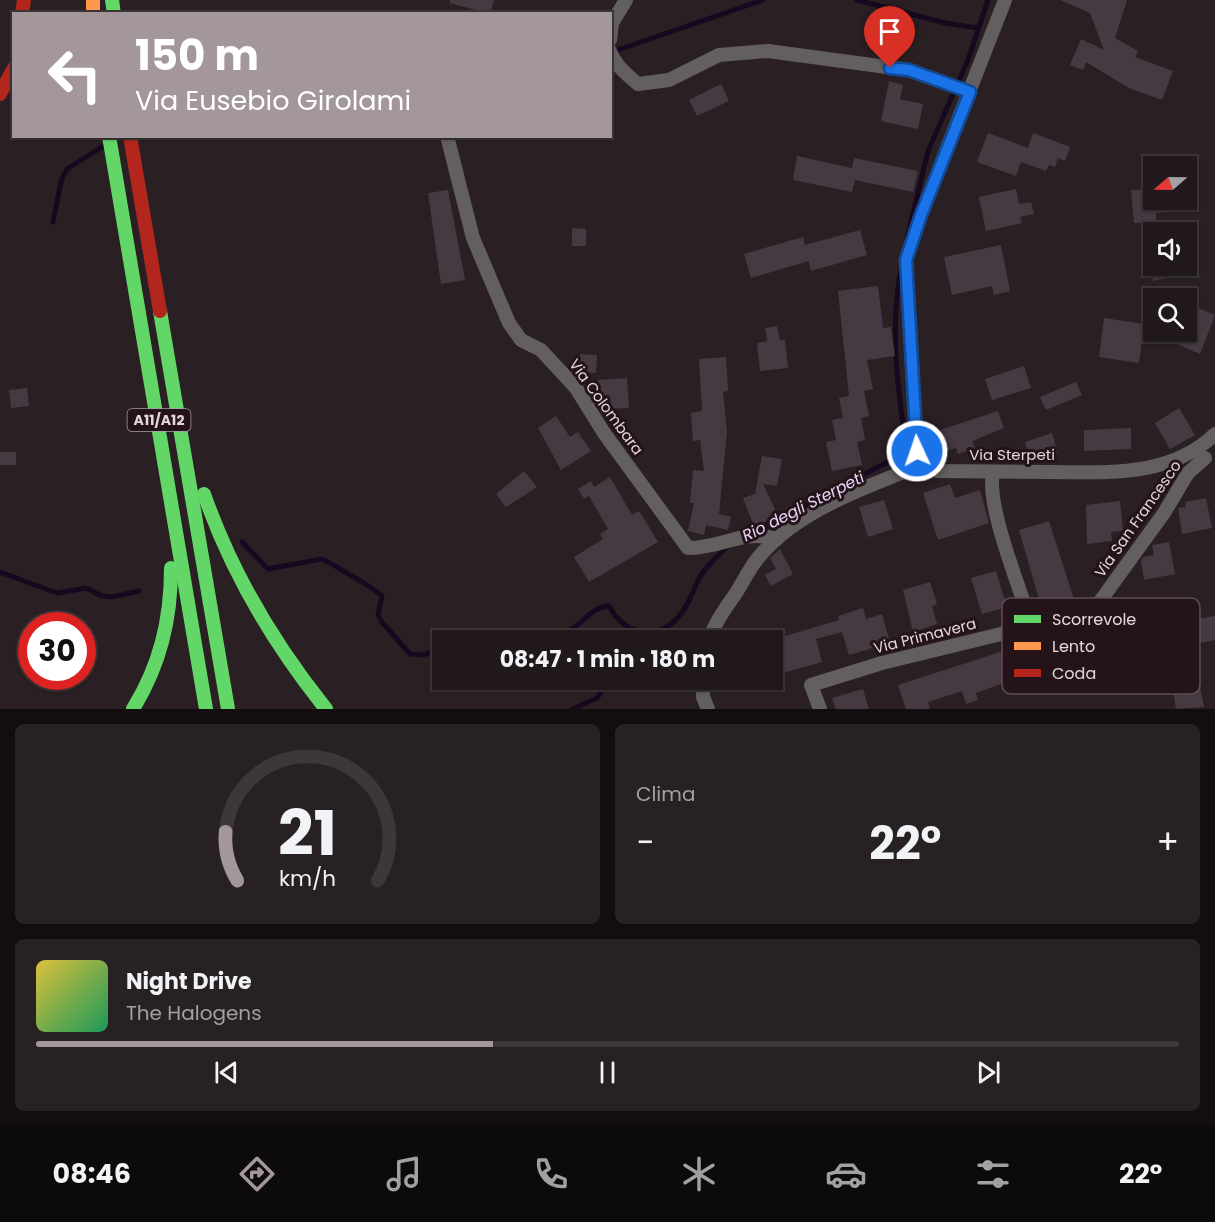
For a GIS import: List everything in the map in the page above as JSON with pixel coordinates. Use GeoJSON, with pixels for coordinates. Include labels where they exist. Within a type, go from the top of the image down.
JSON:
{"type":"FeatureCollection","features":[{"type":"Feature","properties":{"kind":"main road"},"geometry":{"type":"LineString","coordinates":[[0,94],[12,72]]}},
{"type":"Feature","properties":{"kind":"main road","name":"A11/A12"},"geometry":{"type":"LineString","coordinates":[[109,138],[159,418],[206,709]]}},
{"type":"Feature","properties":{"kind":"main road","name":"A11/A12"},"geometry":{"type":"LineString","coordinates":[[130,138],[228,709]]}},
{"type":"Feature","properties":{"kind":"main road"},"geometry":{"type":"LineString","coordinates":[[178,412],[210,512],[237,576],[261,621],[295,672],[326,709]]}},
{"type":"Feature","properties":{"kind":"main road"},"geometry":{"type":"LineString","coordinates":[[133,709],[165,641],[169,616],[170,554],[159,418]]}},
{"type":"Feature","properties":{"kind":"street"},"geometry":{"type":"LineString","coordinates":[[612,23],[626,0]]}},
{"type":"Feature","properties":{"kind":"street"},"geometry":{"type":"LineString","coordinates":[[713,630],[757,559],[777,539],[805,518],[845,497],[928,462],[917,451],[906,260],[967,91],[1005,0]]}},
{"type":"Feature","properties":{"kind":"street"},"geometry":{"type":"LineString","coordinates":[[612,55],[638,84],[669,80],[719,55],[768,51],[909,70],[967,91]]}},
{"type":"Feature","properties":{"kind":"street","name":"Via Colombara"},"geometry":{"type":"LineString","coordinates":[[448,138],[473,238],[509,323],[521,340],[541,350],[576,388],[604,433],[688,548],[710,548],[743,536],[762,535],[777,539]]}},
{"type":"Feature","properties":{"kind":"street","name":"Via Sterpeti"},"geometry":{"type":"LineString","coordinates":[[928,462],[937,471],[1126,472],[1165,464],[1202,447],[1215,434]]}},
{"type":"Feature","properties":{"kind":"street","name":"Via San Francesco"},"geometry":{"type":"LineString","coordinates":[[1102,598],[1164,513],[1188,473],[1205,458]]}},
{"type":"Feature","properties":{"kind":"street"},"geometry":{"type":"LineString","coordinates":[[993,471],[991,483],[993,506],[1022,598]]}},
{"type":"Feature","properties":{"kind":"street","name":"Via Primavera"},"geometry":{"type":"LineString","coordinates":[[820,709],[811,685],[882,663],[1002,634]]}},
{"type":"Feature","properties":{"kind":"street"},"geometry":{"type":"LineString","coordinates":[[703,690],[708,709]]}},
{"type":"Feature","properties":{"kind":"building"},"geometry":{"type":"Polygon","coordinates":[[[450,0],[494,0],[491,12],[450,3],[450,0]]]}},
{"type":"Feature","properties":{"kind":"building"},"geometry":{"type":"Polygon","coordinates":[[[1060,0],[1127,0],[1115,38],[1138,51],[1135,57],[1173,71],[1162,100],[1129,88],[1086,62],[1083,70],[1070,65],[1081,39],[1104,50],[1090,13],[1060,0]]]}},
{"type":"Feature","properties":{"kind":"building"},"geometry":{"type":"Polygon","coordinates":[[[889,81],[903,85],[900,99],[923,104],[918,129],[881,121],[889,81]]]}},
{"type":"Feature","properties":{"kind":"building"},"geometry":{"type":"Polygon","coordinates":[[[721,84],[729,101],[697,116],[689,100],[721,84]]]}},
{"type":"Feature","properties":{"kind":"building"},"geometry":{"type":"Polygon","coordinates":[[[988,133],[1028,148],[1033,133],[1070,147],[1065,161],[1058,158],[1055,167],[1049,165],[1046,171],[1021,162],[1016,176],[977,162],[988,133]]]}},
{"type":"Feature","properties":{"kind":"building"},"geometry":{"type":"Polygon","coordinates":[[[797,156],[852,168],[854,158],[918,171],[913,192],[855,180],[852,192],[793,180],[797,156]]]}},
{"type":"Feature","properties":{"kind":"building"},"geometry":{"type":"Polygon","coordinates":[[[1016,189],[1019,204],[1031,202],[1034,214],[1020,217],[1022,223],[986,231],[979,197],[1016,189]]]}},
{"type":"Feature","properties":{"kind":"building"},"geometry":{"type":"Polygon","coordinates":[[[1143,189],[1143,210],[1171,210],[1171,212],[1156,213],[1156,222],[1134,223],[1131,190],[1143,189]]]}},
{"type":"Feature","properties":{"kind":"building"},"geometry":{"type":"Polygon","coordinates":[[[448,190],[465,280],[441,284],[428,193],[448,190]]]}},
{"type":"Feature","properties":{"kind":"building"},"geometry":{"type":"Polygon","coordinates":[[[572,228],[586,229],[586,246],[572,246],[572,228]]]}},
{"type":"Feature","properties":{"kind":"building"},"geometry":{"type":"Polygon","coordinates":[[[860,230],[867,255],[811,271],[809,261],[751,278],[744,254],[803,237],[805,245],[860,230]]]}},
{"type":"Feature","properties":{"kind":"building"},"geometry":{"type":"Polygon","coordinates":[[[1001,245],[1010,291],[994,295],[992,286],[952,295],[944,257],[1001,245]]]}},
{"type":"Feature","properties":{"kind":"building"},"geometry":{"type":"Polygon","coordinates":[[[1152,276],[1175,276],[1153,281],[1152,276]]]}},
{"type":"Feature","properties":{"kind":"building"},"geometry":{"type":"Polygon","coordinates":[[[878,286],[883,328],[891,327],[895,356],[867,360],[873,389],[864,391],[869,416],[861,418],[865,440],[857,442],[862,465],[832,471],[826,442],[836,440],[832,420],[843,418],[839,398],[849,396],[838,291],[878,286]]]}},
{"type":"Feature","properties":{"kind":"building"},"geometry":{"type":"Polygon","coordinates":[[[1197,308],[1215,315],[1200,354],[1177,344],[1178,342],[1197,342],[1197,308]]]}},
{"type":"Feature","properties":{"kind":"building"},"geometry":{"type":"Polygon","coordinates":[[[1104,318],[1143,324],[1139,363],[1099,357],[1104,318]]]}},
{"type":"Feature","properties":{"kind":"building"},"geometry":{"type":"Polygon","coordinates":[[[777,326],[780,340],[785,340],[788,368],[760,371],[757,343],[767,341],[765,328],[777,326]]]}},
{"type":"Feature","properties":{"kind":"building"},"geometry":{"type":"Polygon","coordinates":[[[580,354],[597,355],[596,373],[579,372],[580,354]]]}},
{"type":"Feature","properties":{"kind":"building"},"geometry":{"type":"Polygon","coordinates":[[[726,357],[728,391],[723,392],[727,432],[719,514],[731,517],[728,530],[706,525],[704,535],[688,531],[694,503],[690,503],[693,470],[704,471],[700,440],[693,441],[691,413],[702,411],[699,359],[726,357]]]}},
{"type":"Feature","properties":{"kind":"building"},"geometry":{"type":"Polygon","coordinates":[[[1024,366],[1031,388],[992,400],[985,379],[1024,366]]]}},
{"type":"Feature","properties":{"kind":"building"},"geometry":{"type":"Polygon","coordinates":[[[627,378],[629,408],[608,409],[607,402],[599,403],[598,380],[627,378]]]}},
{"type":"Feature","properties":{"kind":"building"},"geometry":{"type":"Polygon","coordinates":[[[1076,382],[1082,395],[1046,410],[1040,397],[1076,382]]]}},
{"type":"Feature","properties":{"kind":"building"},"geometry":{"type":"Polygon","coordinates":[[[27,388],[29,406],[11,408],[9,390],[27,388]]]}},
{"type":"Feature","properties":{"kind":"building"},"geometry":{"type":"Polygon","coordinates":[[[1179,408],[1195,435],[1170,449],[1155,423],[1179,408]]]}},
{"type":"Feature","properties":{"kind":"building"},"geometry":{"type":"Polygon","coordinates":[[[998,411],[1004,428],[972,441],[975,448],[958,454],[956,448],[947,451],[940,430],[998,411]]]}},
{"type":"Feature","properties":{"kind":"building"},"geometry":{"type":"Polygon","coordinates":[[[556,416],[570,437],[578,432],[591,451],[561,470],[538,428],[556,416]]]}},
{"type":"Feature","properties":{"kind":"building"},"geometry":{"type":"Polygon","coordinates":[[[1131,428],[1131,449],[1084,451],[1084,430],[1131,428]]]}},
{"type":"Feature","properties":{"kind":"building"},"geometry":{"type":"Polygon","coordinates":[[[1052,433],[1058,454],[1031,462],[1025,442],[1052,433]]]}},
{"type":"Feature","properties":{"kind":"building"},"geometry":{"type":"Polygon","coordinates":[[[0,452],[16,452],[16,465],[0,465],[0,452]]]}},
{"type":"Feature","properties":{"kind":"building"},"geometry":{"type":"Polygon","coordinates":[[[762,456],[782,459],[777,486],[763,484],[775,509],[764,523],[753,524],[743,498],[755,494],[762,456]]]}},
{"type":"Feature","properties":{"kind":"building"},"geometry":{"type":"Polygon","coordinates":[[[524,471],[537,487],[506,507],[496,494],[524,471]]]}},
{"type":"Feature","properties":{"kind":"building"},"geometry":{"type":"Polygon","coordinates":[[[610,477],[632,515],[639,511],[658,542],[589,582],[574,557],[603,539],[600,534],[608,529],[589,496],[584,499],[578,489],[591,481],[594,487],[610,477]]]}},
{"type":"Feature","properties":{"kind":"building"},"geometry":{"type":"Polygon","coordinates":[[[950,484],[955,498],[980,490],[989,523],[938,540],[923,493],[950,484]]]}},
{"type":"Feature","properties":{"kind":"building"},"geometry":{"type":"Polygon","coordinates":[[[1206,498],[1212,528],[1182,534],[1178,508],[1186,507],[1185,502],[1206,498]]]}},
{"type":"Feature","properties":{"kind":"building"},"geometry":{"type":"Polygon","coordinates":[[[884,500],[893,529],[868,537],[859,507],[884,500]]]}},
{"type":"Feature","properties":{"kind":"building"},"geometry":{"type":"Polygon","coordinates":[[[1120,501],[1123,531],[1111,532],[1112,541],[1087,544],[1086,505],[1120,501]]]}},
{"type":"Feature","properties":{"kind":"building"},"geometry":{"type":"Polygon","coordinates":[[[1049,521],[1074,598],[1039,598],[1019,530],[1049,521]]]}},
{"type":"Feature","properties":{"kind":"building"},"geometry":{"type":"Polygon","coordinates":[[[1169,542],[1175,574],[1144,580],[1141,561],[1143,557],[1154,555],[1152,545],[1169,542]]]}},
{"type":"Feature","properties":{"kind":"building"},"geometry":{"type":"Polygon","coordinates":[[[780,549],[793,574],[771,586],[765,575],[776,569],[770,558],[780,549]]]}},
{"type":"Feature","properties":{"kind":"building"},"geometry":{"type":"Polygon","coordinates":[[[996,571],[1004,598],[1002,598],[1002,608],[982,614],[971,578],[996,571]]]}},
{"type":"Feature","properties":{"kind":"building"},"geometry":{"type":"Polygon","coordinates":[[[930,582],[937,604],[932,606],[937,624],[913,632],[903,590],[930,582]]]}},
{"type":"Feature","properties":{"kind":"building"},"geometry":{"type":"Polygon","coordinates":[[[863,608],[866,619],[882,614],[890,643],[849,655],[842,632],[816,639],[822,662],[783,673],[783,637],[839,620],[838,616],[863,608]]]}},
{"type":"Feature","properties":{"kind":"building"},"geometry":{"type":"Polygon","coordinates":[[[1215,616],[1215,640],[1200,643],[1200,618],[1215,616]]]}},
{"type":"Feature","properties":{"kind":"building"},"geometry":{"type":"Polygon","coordinates":[[[1002,651],[1002,684],[976,693],[978,700],[966,704],[962,691],[928,702],[930,709],[906,709],[898,685],[1002,651]]]}},
{"type":"Feature","properties":{"kind":"building"},"geometry":{"type":"Polygon","coordinates":[[[1200,686],[1204,707],[1176,709],[1174,694],[1200,694],[1200,686]]]}},
{"type":"Feature","properties":{"kind":"building"},"geometry":{"type":"Polygon","coordinates":[[[863,689],[869,709],[836,709],[832,698],[863,689]]]}},
{"type":"Feature","properties":{"kind":"waterway"},"geometry":{"type":"LineString","coordinates":[[612,52],[763,0]]}},
{"type":"Feature","properties":{"kind":"waterway"},"geometry":{"type":"LineString","coordinates":[[857,0],[945,23],[978,28]]}},
{"type":"Feature","properties":{"kind":"waterway","name":"Rio degli Sterpeti"},"geometry":{"type":"LineString","coordinates":[[907,239],[928,151],[968,60],[988,0]]}},
{"type":"Feature","properties":{"kind":"waterway"},"geometry":{"type":"LineString","coordinates":[[53,222],[61,181],[67,169],[102,147]]}},
{"type":"Feature","properties":{"kind":"waterway","name":"Rio degli Sterpeti"},"geometry":{"type":"LineString","coordinates":[[754,532],[907,452],[895,338],[897,292],[901,269]]}},
{"type":"Feature","properties":{"kind":"waterway"},"geometry":{"type":"LineString","coordinates":[[242,542],[268,569],[322,559],[327,561],[382,596],[378,615],[410,654],[424,655],[432,651]]}},
{"type":"Feature","properties":{"kind":"waterway"},"geometry":{"type":"LineString","coordinates":[[658,630],[665,628],[683,611],[705,570],[730,544]]}},
{"type":"Feature","properties":{"kind":"waterway"},"geometry":{"type":"LineString","coordinates":[[0,572],[57,593],[86,588],[102,596],[112,597],[139,591]]}},
{"type":"Feature","properties":{"kind":"waterway"},"geometry":{"type":"LineString","coordinates":[[570,630],[597,609],[609,606],[616,617],[634,630]]}},
{"type":"Feature","properties":{"kind":"waterway","name":"Rio degli Sterpeti"},"geometry":{"type":"LineString","coordinates":[[573,709],[597,698],[602,690]]}},
{"type":"Feature","properties":{"kind":"traffic: fast"},"geometry":{"type":"LineString","coordinates":[[112,0],[114,12]]}},
{"type":"Feature","properties":{"kind":"traffic: fast"},"geometry":{"type":"LineString","coordinates":[[109,138],[206,709]]}},
{"type":"Feature","properties":{"kind":"traffic: fast"},"geometry":{"type":"LineString","coordinates":[[160,311],[228,709]]}},
{"type":"Feature","properties":{"kind":"traffic: fast"},"geometry":{"type":"LineString","coordinates":[[204,494],[227,552],[256,607],[271,633],[326,709]]}},
{"type":"Feature","properties":{"kind":"traffic: fast"},"geometry":{"type":"LineString","coordinates":[[133,709],[150,676],[162,642],[169,606],[171,568]]}},
{"type":"Feature","properties":{"kind":"traffic: slow"},"geometry":{"type":"LineString","coordinates":[[93,0],[93,12]]}},
{"type":"Feature","properties":{"kind":"traffic: jam"},"geometry":{"type":"LineString","coordinates":[[22,12],[24,0]]}},
{"type":"Feature","properties":{"kind":"traffic: jam"},"geometry":{"type":"LineString","coordinates":[[0,94],[12,72]]}},
{"type":"Feature","properties":{"kind":"traffic: jam"},"geometry":{"type":"LineString","coordinates":[[130,138],[160,311]]}},
{"type":"Feature","properties":{"kind":"route"},"geometry":{"type":"LineString","coordinates":[[890,68],[909,70],[970,92],[921,215],[906,260],[917,451]]}}]}
